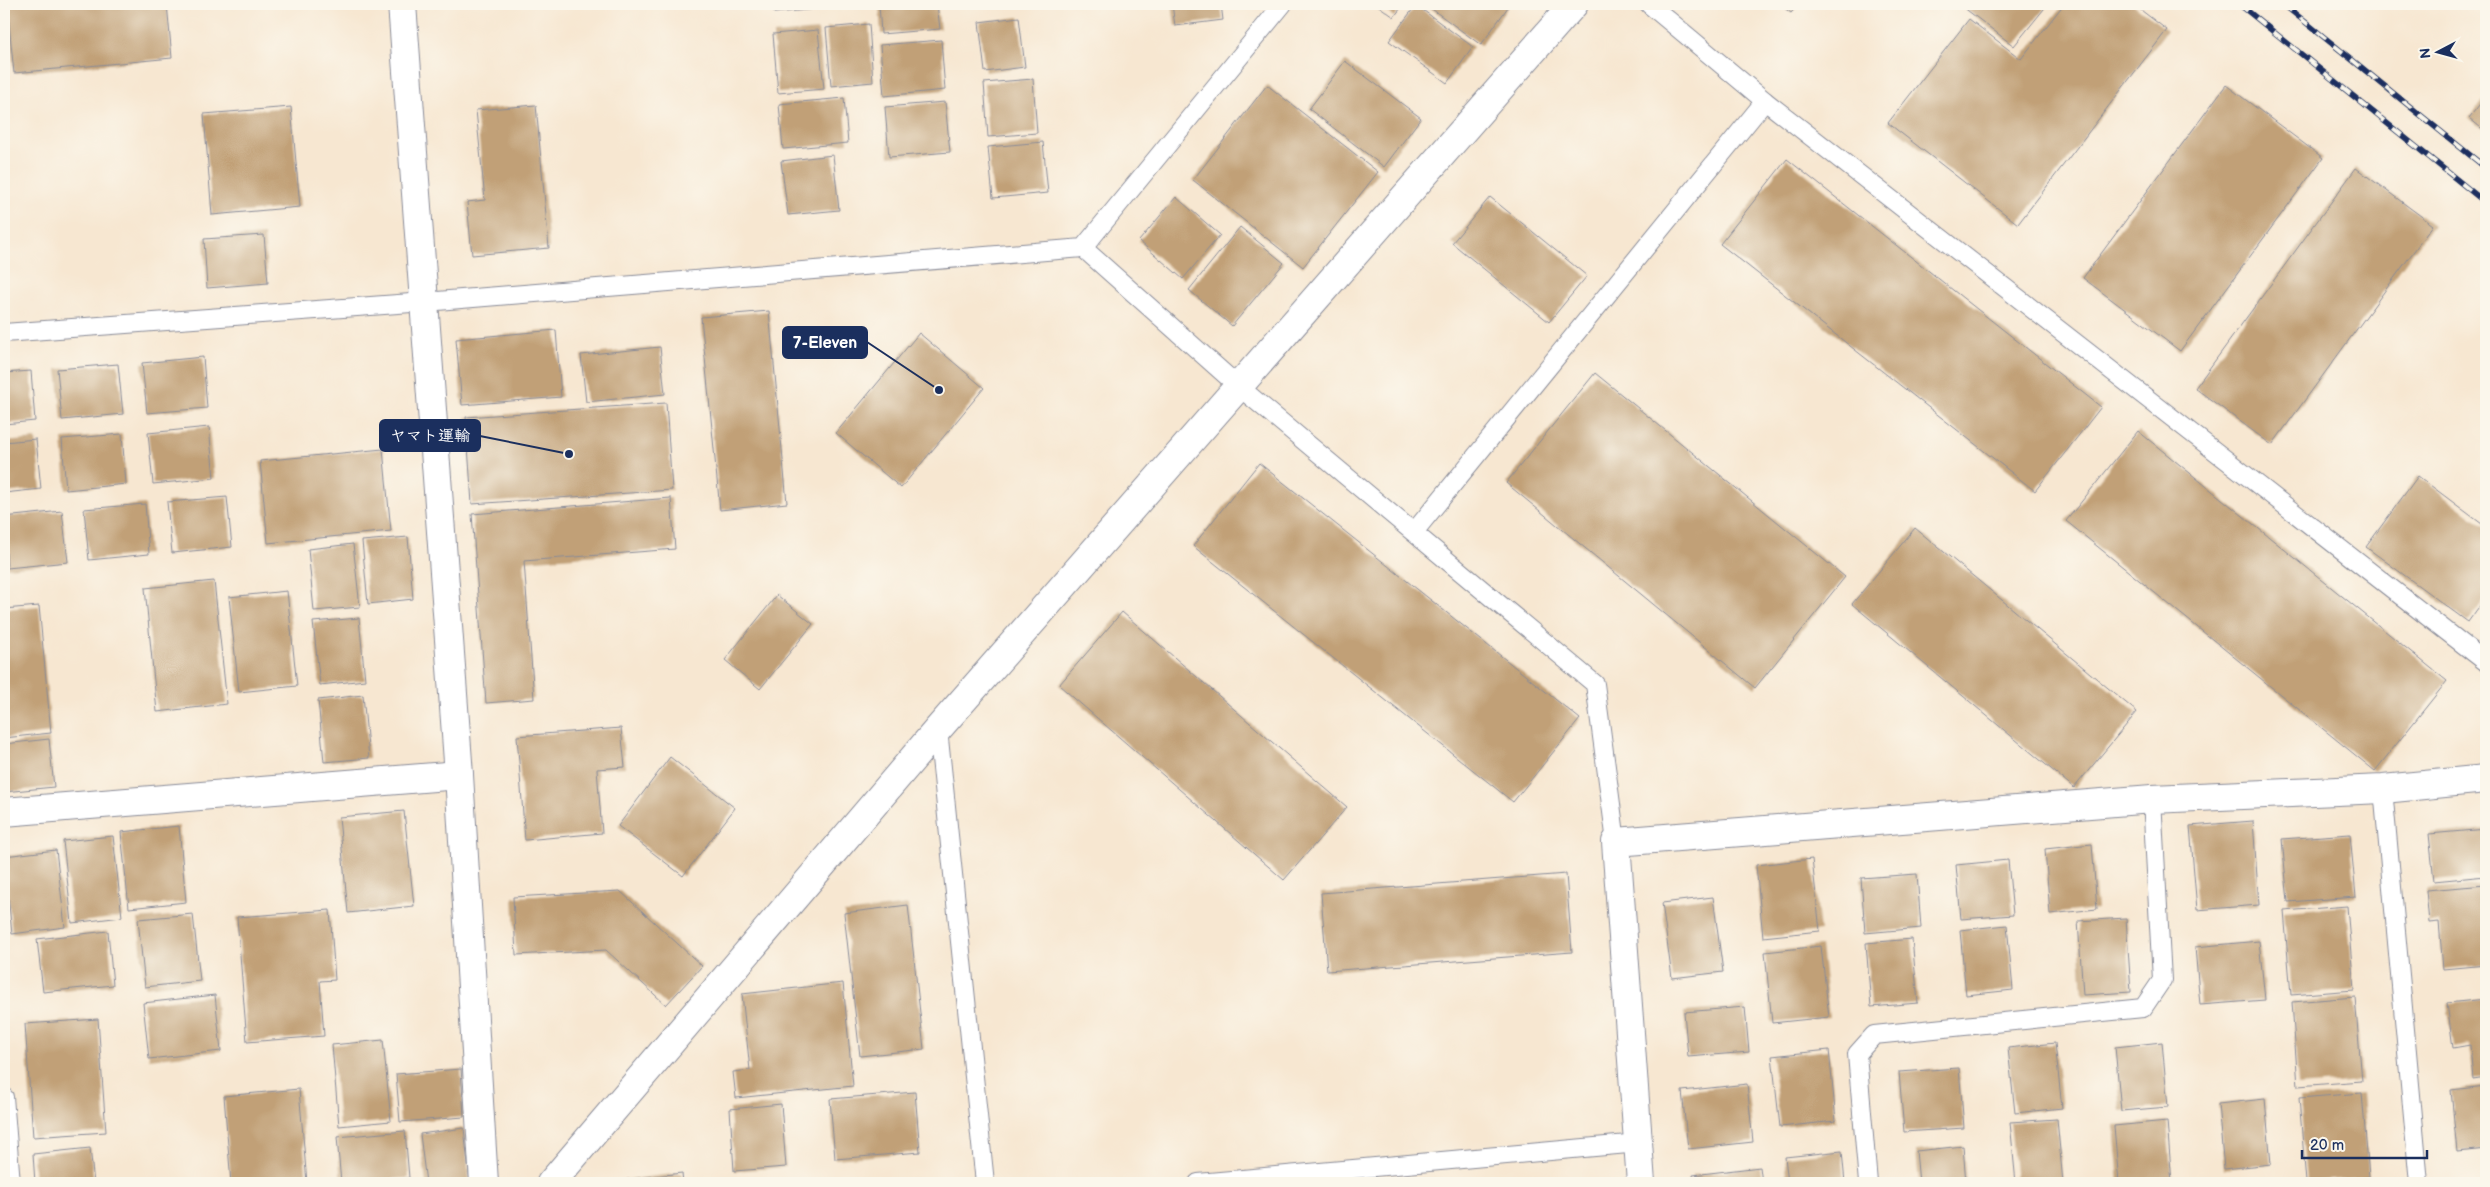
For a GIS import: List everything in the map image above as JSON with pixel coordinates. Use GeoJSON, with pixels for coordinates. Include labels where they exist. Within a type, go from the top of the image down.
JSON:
{"type":"FeatureCollection","features":[{"type":"Feature","properties":{"kind":"street"},"geometry":{"type":"LineString","coordinates":[[402,4],[459,775],[484,1183]]}},
{"type":"Feature","properties":{"kind":"street"},"geometry":{"type":"LineString","coordinates":[[551,1183],[938,729],[1237,385],[1574,4]]}},
{"type":"Feature","properties":{"kind":"street"},"geometry":{"type":"LineString","coordinates":[[4,812],[459,775]]}},
{"type":"Feature","properties":{"kind":"street"},"geometry":{"type":"LineString","coordinates":[[1642,1183],[1616,842],[2152,799],[2383,789],[2486,780]]}},
{"type":"Feature","properties":{"kind":"lane"},"geometry":{"type":"LineString","coordinates":[[4,333],[425,302],[1083,248],[1283,4]]}},
{"type":"Feature","properties":{"kind":"lane"},"geometry":{"type":"LineString","coordinates":[[1649,4],[1766,100],[2486,662]]}},
{"type":"Feature","properties":{"kind":"lane"},"geometry":{"type":"LineString","coordinates":[[1414,532],[1766,100]]}},
{"type":"Feature","properties":{"kind":"lane"},"geometry":{"type":"LineString","coordinates":[[1083,248],[1237,385],[1595,684],[1616,842]]}},
{"type":"Feature","properties":{"kind":"lane"},"geometry":{"type":"LineString","coordinates":[[938,729],[985,1183]]}},
{"type":"Feature","properties":{"kind":"lane"},"geometry":{"type":"LineString","coordinates":[[2383,789],[2419,1183]]}},
{"type":"Feature","properties":{"kind":"lane"},"geometry":{"type":"LineString","coordinates":[[1868,1183],[1857,1054],[1874,1035],[2143,1008],[2162,980],[2152,799]]}},
{"type":"Feature","properties":{"kind":"lane"},"geometry":{"type":"LineString","coordinates":[[4,1097],[10,1183]]}},
{"type":"Feature","properties":{"kind":"lane"},"geometry":{"type":"LineString","coordinates":[[1198,1183],[1639,1143]]}},
{"type":"Feature","properties":{"kind":"building"},"geometry":{"type":"Polygon","coordinates":[[[7,4],[167,4],[172,58],[14,73],[7,4]]]}},
{"type":"Feature","properties":{"kind":"building"},"geometry":{"type":"Polygon","coordinates":[[[773,4],[851,4],[851,6],[774,13],[773,4]]]}},
{"type":"Feature","properties":{"kind":"building"},"geometry":{"type":"Polygon","coordinates":[[[879,4],[937,4],[940,29],[881,34],[879,4]]]}},
{"type":"Feature","properties":{"kind":"building"},"geometry":{"type":"Polygon","coordinates":[[[1172,4],[1221,4],[1223,20],[1175,26],[1172,4]]]}},
{"type":"Feature","properties":{"kind":"building"},"geometry":{"type":"Polygon","coordinates":[[[1376,4],[1404,4],[1394,17],[1376,4]]]}},
{"type":"Feature","properties":{"kind":"building"},"geometry":{"type":"Polygon","coordinates":[[[1425,4],[1503,4],[1508,7],[1481,45],[1425,4]]]}},
{"type":"Feature","properties":{"kind":"building"},"geometry":{"type":"Polygon","coordinates":[[[1779,4],[1799,4],[1791,13],[1779,4]]]}},
{"type":"Feature","properties":{"kind":"building"},"geometry":{"type":"Polygon","coordinates":[[[1959,4],[2048,4],[2014,46],[1959,4]]]}},
{"type":"Feature","properties":{"kind":"building"},"geometry":{"type":"Polygon","coordinates":[[[2064,4],[2133,4],[2167,30],[2018,224],[1888,123],[1969,19],[2021,59],[2064,4]]]}},
{"type":"Feature","properties":{"kind":"building"},"geometry":{"type":"Polygon","coordinates":[[[1416,5],[1473,47],[1447,83],[1389,41],[1416,5]]]}},
{"type":"Feature","properties":{"kind":"building"},"geometry":{"type":"Polygon","coordinates":[[[1019,17],[1025,67],[985,72],[979,22],[1019,17]]]}},
{"type":"Feature","properties":{"kind":"building"},"geometry":{"type":"Polygon","coordinates":[[[869,24],[873,82],[831,86],[826,28],[869,24]]]}},
{"type":"Feature","properties":{"kind":"building"},"geometry":{"type":"Polygon","coordinates":[[[818,30],[824,89],[778,93],[773,34],[818,30]]]}},
{"type":"Feature","properties":{"kind":"building"},"geometry":{"type":"Polygon","coordinates":[[[941,40],[945,90],[884,96],[880,45],[941,40]]]}},
{"type":"Feature","properties":{"kind":"building"},"geometry":{"type":"Polygon","coordinates":[[[1345,61],[1421,118],[1384,167],[1309,109],[1345,61]]]}},
{"type":"Feature","properties":{"kind":"building"},"geometry":{"type":"Polygon","coordinates":[[[1033,79],[1037,133],[988,137],[984,83],[1033,79]]]}},
{"type":"Feature","properties":{"kind":"building"},"geometry":{"type":"Polygon","coordinates":[[[1267,85],[1378,172],[1303,267],[1193,180],[1267,85]]]}},
{"type":"Feature","properties":{"kind":"building"},"geometry":{"type":"Polygon","coordinates":[[[2226,85],[2323,158],[2180,351],[2083,278],[2226,85]]]}},
{"type":"Feature","properties":{"kind":"building"},"geometry":{"type":"Polygon","coordinates":[[[2486,96],[2486,132],[2469,118],[2486,96]]]}},
{"type":"Feature","properties":{"kind":"building"},"geometry":{"type":"Polygon","coordinates":[[[844,98],[848,143],[783,149],[779,104],[844,98]]]}},
{"type":"Feature","properties":{"kind":"building"},"geometry":{"type":"Polygon","coordinates":[[[945,102],[950,152],[889,157],[885,107],[945,102]]]}},
{"type":"Feature","properties":{"kind":"building"},"geometry":{"type":"Polygon","coordinates":[[[536,105],[549,248],[472,255],[467,202],[485,200],[476,110],[536,105]]]}},
{"type":"Feature","properties":{"kind":"building"},"geometry":{"type":"Polygon","coordinates":[[[291,107],[300,207],[212,215],[204,114],[291,107]]]}},
{"type":"Feature","properties":{"kind":"building"},"geometry":{"type":"Polygon","coordinates":[[[1043,142],[1048,193],[993,198],[988,147],[1043,142]]]}},
{"type":"Feature","properties":{"kind":"building"},"geometry":{"type":"Polygon","coordinates":[[[833,155],[839,210],[788,215],[781,161],[833,155]]]}},
{"type":"Feature","properties":{"kind":"building"},"geometry":{"type":"Polygon","coordinates":[[[1787,159],[2101,407],[2035,491],[1720,244],[1787,159]]]}},
{"type":"Feature","properties":{"kind":"building"},"geometry":{"type":"Polygon","coordinates":[[[2356,168],[2433,225],[2272,445],[2195,388],[2356,168]]]}},
{"type":"Feature","properties":{"kind":"building"},"geometry":{"type":"Polygon","coordinates":[[[1176,197],[1220,235],[1183,279],[1139,241],[1176,197]]]}},
{"type":"Feature","properties":{"kind":"building"},"geometry":{"type":"Polygon","coordinates":[[[1490,197],[1587,276],[1549,322],[1452,243],[1490,197]]]}},
{"type":"Feature","properties":{"kind":"building"},"geometry":{"type":"Polygon","coordinates":[[[1240,227],[1284,263],[1232,326],[1189,290],[1240,227]]]}},
{"type":"Feature","properties":{"kind":"building"},"geometry":{"type":"Polygon","coordinates":[[[264,235],[268,283],[207,288],[204,239],[264,235]]]}},
{"type":"Feature","properties":{"kind":"building"},"geometry":{"type":"Polygon","coordinates":[[[769,311],[787,503],[720,510],[701,317],[769,311]]]}},
{"type":"Feature","properties":{"kind":"building"},"geometry":{"type":"Polygon","coordinates":[[[556,330],[561,397],[462,405],[456,339],[556,330]]]}},
{"type":"Feature","properties":{"kind":"building"},"geometry":{"type":"Polygon","coordinates":[[[919,333],[984,388],[901,488],[836,433],[919,333]]]}},
{"type":"Feature","properties":{"kind":"building"},"geometry":{"type":"Polygon","coordinates":[[[660,347],[665,394],[586,402],[581,355],[660,347]]]}},
{"type":"Feature","properties":{"kind":"building"},"geometry":{"type":"Polygon","coordinates":[[[203,357],[207,408],[147,413],[142,363],[203,357]]]}},
{"type":"Feature","properties":{"kind":"building"},"geometry":{"type":"Polygon","coordinates":[[[118,364],[123,414],[62,420],[57,369],[118,364]]]}},
{"type":"Feature","properties":{"kind":"building"},"geometry":{"type":"Polygon","coordinates":[[[31,371],[35,421],[4,424],[4,373],[31,371]]]}},
{"type":"Feature","properties":{"kind":"building"},"geometry":{"type":"Polygon","coordinates":[[[1595,373],[1845,577],[1755,688],[1506,483],[1595,373]]]}},
{"type":"Feature","properties":{"kind":"building"},"geometry":{"type":"Polygon","coordinates":[[[666,403],[672,490],[472,504],[466,417],[666,403]]]}},
{"type":"Feature","properties":{"kind":"building"},"geometry":{"type":"Polygon","coordinates":[[[209,427],[214,478],[153,484],[148,433],[209,427]]]}},
{"type":"Feature","properties":{"kind":"building"},"geometry":{"type":"Polygon","coordinates":[[[2138,431],[2447,681],[2375,771],[2066,521],[2138,431]]]}},
{"type":"Feature","properties":{"kind":"building"},"geometry":{"type":"Polygon","coordinates":[[[122,434],[126,484],[66,490],[62,439],[122,434]]]}},
{"type":"Feature","properties":{"kind":"building"},"geometry":{"type":"Polygon","coordinates":[[[36,439],[41,489],[4,493],[4,442],[36,439]]]}},
{"type":"Feature","properties":{"kind":"building"},"geometry":{"type":"Polygon","coordinates":[[[383,449],[391,531],[268,543],[260,461],[383,449]]]}},
{"type":"Feature","properties":{"kind":"building"},"geometry":{"type":"Polygon","coordinates":[[[1259,463],[1580,719],[1513,802],[1193,546],[1259,463]]]}},
{"type":"Feature","properties":{"kind":"building"},"geometry":{"type":"Polygon","coordinates":[[[2418,476],[2486,527],[2486,597],[2468,622],[2366,547],[2418,476]]]}},
{"type":"Feature","properties":{"kind":"building"},"geometry":{"type":"Polygon","coordinates":[[[227,497],[232,547],[172,553],[167,502],[227,497]]]}},
{"type":"Feature","properties":{"kind":"building"},"geometry":{"type":"Polygon","coordinates":[[[671,498],[675,549],[524,561],[534,699],[486,703],[472,514],[671,498]]]}},
{"type":"Feature","properties":{"kind":"building"},"geometry":{"type":"Polygon","coordinates":[[[145,504],[149,554],[89,560],[84,509],[145,504]]]}},
{"type":"Feature","properties":{"kind":"building"},"geometry":{"type":"Polygon","coordinates":[[[62,511],[68,562],[7,568],[4,517],[62,511]]]}},
{"type":"Feature","properties":{"kind":"building"},"geometry":{"type":"Polygon","coordinates":[[[1915,528],[2137,712],[2074,788],[1852,604],[1915,528]]]}},
{"type":"Feature","properties":{"kind":"building"},"geometry":{"type":"Polygon","coordinates":[[[408,537],[413,599],[368,604],[362,541],[408,537]]]}},
{"type":"Feature","properties":{"kind":"building"},"geometry":{"type":"Polygon","coordinates":[[[353,544],[360,607],[314,611],[308,549],[353,544]]]}},
{"type":"Feature","properties":{"kind":"building"},"geometry":{"type":"Polygon","coordinates":[[[214,581],[227,704],[157,712],[145,588],[214,581]]]}},
{"type":"Feature","properties":{"kind":"building"},"geometry":{"type":"Polygon","coordinates":[[[287,591],[297,686],[239,692],[229,597],[287,591]]]}},
{"type":"Feature","properties":{"kind":"building"},"geometry":{"type":"Polygon","coordinates":[[[777,595],[813,624],[760,689],[725,660],[777,595]]]}},
{"type":"Feature","properties":{"kind":"building"},"geometry":{"type":"Polygon","coordinates":[[[39,606],[51,733],[4,738],[4,609],[39,606]]]}},
{"type":"Feature","properties":{"kind":"building"},"geometry":{"type":"Polygon","coordinates":[[[1122,612],[1347,807],[1284,880],[1059,685],[1122,612]]]}},
{"type":"Feature","properties":{"kind":"building"},"geometry":{"type":"Polygon","coordinates":[[[359,618],[365,680],[320,685],[313,622],[359,618]]]}},
{"type":"Feature","properties":{"kind":"building"},"geometry":{"type":"Polygon","coordinates":[[[363,695],[369,758],[324,762],[318,700],[363,695]]]}},
{"type":"Feature","properties":{"kind":"building"},"geometry":{"type":"Polygon","coordinates":[[[621,728],[625,767],[597,769],[602,833],[525,840],[517,736],[621,728]]]}},
{"type":"Feature","properties":{"kind":"building"},"geometry":{"type":"Polygon","coordinates":[[[49,739],[54,787],[4,792],[4,744],[49,739]]]}},
{"type":"Feature","properties":{"kind":"building"},"geometry":{"type":"Polygon","coordinates":[[[670,757],[735,808],[683,876],[618,826],[670,757]]]}},
{"type":"Feature","properties":{"kind":"building"},"geometry":{"type":"Polygon","coordinates":[[[404,811],[414,906],[348,913],[339,817],[404,811]]]}},
{"type":"Feature","properties":{"kind":"building"},"geometry":{"type":"Polygon","coordinates":[[[2253,821],[2259,905],[2197,910],[2190,826],[2253,821]]]}},
{"type":"Feature","properties":{"kind":"building"},"geometry":{"type":"Polygon","coordinates":[[[179,826],[186,902],[129,908],[121,832],[179,826]]]}},
{"type":"Feature","properties":{"kind":"building"},"geometry":{"type":"Polygon","coordinates":[[[2486,829],[2486,876],[2434,881],[2429,834],[2486,829]]]}},
{"type":"Feature","properties":{"kind":"building"},"geometry":{"type":"Polygon","coordinates":[[[2350,834],[2356,897],[2288,902],[2282,839],[2350,834]]]}},
{"type":"Feature","properties":{"kind":"building"},"geometry":{"type":"Polygon","coordinates":[[[113,836],[122,917],[72,923],[63,841],[113,836]]]}},
{"type":"Feature","properties":{"kind":"building"},"geometry":{"type":"Polygon","coordinates":[[[2092,844],[2097,909],[2050,914],[2045,849],[2092,844]]]}},
{"type":"Feature","properties":{"kind":"building"},"geometry":{"type":"Polygon","coordinates":[[[56,850],[65,927],[12,934],[4,856],[56,850]]]}},
{"type":"Feature","properties":{"kind":"building"},"geometry":{"type":"Polygon","coordinates":[[[1812,859],[1820,931],[1763,937],[1756,865],[1812,859]]]}},
{"type":"Feature","properties":{"kind":"building"},"geometry":{"type":"Polygon","coordinates":[[[2008,860],[2013,915],[1961,919],[1956,865],[2008,860]]]}},
{"type":"Feature","properties":{"kind":"building"},"geometry":{"type":"Polygon","coordinates":[[[1566,874],[1572,952],[1327,971],[1321,893],[1566,874]]]}},
{"type":"Feature","properties":{"kind":"building"},"geometry":{"type":"Polygon","coordinates":[[[1917,874],[1921,928],[1865,933],[1861,878],[1917,874]]]}},
{"type":"Feature","properties":{"kind":"building"},"geometry":{"type":"Polygon","coordinates":[[[2486,885],[2486,965],[2443,969],[2439,922],[2429,923],[2426,890],[2486,885]]]}},
{"type":"Feature","properties":{"kind":"building"},"geometry":{"type":"Polygon","coordinates":[[[620,891],[702,966],[666,1005],[606,950],[516,955],[513,897],[620,891]]]}},
{"type":"Feature","properties":{"kind":"building"},"geometry":{"type":"Polygon","coordinates":[[[1713,897],[1723,972],[1672,978],[1662,903],[1713,897]]]}},
{"type":"Feature","properties":{"kind":"building"},"geometry":{"type":"Polygon","coordinates":[[[908,905],[924,1049],[860,1056],[844,913],[908,905]]]}},
{"type":"Feature","properties":{"kind":"building"},"geometry":{"type":"Polygon","coordinates":[[[2347,906],[2354,990],[2291,995],[2284,911],[2347,906]]]}},
{"type":"Feature","properties":{"kind":"building"},"geometry":{"type":"Polygon","coordinates":[[[330,910],[335,980],[320,981],[324,1036],[247,1042],[237,917],[330,910]]]}},
{"type":"Feature","properties":{"kind":"building"},"geometry":{"type":"Polygon","coordinates":[[[193,914],[200,981],[145,987],[138,919],[193,914]]]}},
{"type":"Feature","properties":{"kind":"building"},"geometry":{"type":"Polygon","coordinates":[[[2126,918],[2131,992],[2083,995],[2078,921],[2126,918]]]}},
{"type":"Feature","properties":{"kind":"building"},"geometry":{"type":"Polygon","coordinates":[[[2007,925],[2013,990],[1966,995],[1960,930],[2007,925]]]}},
{"type":"Feature","properties":{"kind":"building"},"geometry":{"type":"Polygon","coordinates":[[[108,931],[113,985],[43,992],[37,939],[108,931]]]}},
{"type":"Feature","properties":{"kind":"building"},"geometry":{"type":"Polygon","coordinates":[[[1912,939],[1918,1003],[1871,1007],[1866,943],[1912,939]]]}},
{"type":"Feature","properties":{"kind":"building"},"geometry":{"type":"Polygon","coordinates":[[[2259,941],[2265,1000],[2200,1005],[2195,947],[2259,941]]]}},
{"type":"Feature","properties":{"kind":"building"},"geometry":{"type":"Polygon","coordinates":[[[1821,946],[1829,1017],[1772,1023],[1765,952],[1821,946]]]}},
{"type":"Feature","properties":{"kind":"building"},"geometry":{"type":"Polygon","coordinates":[[[843,983],[853,1086],[736,1098],[733,1072],[750,1070],[742,994],[843,983]]]}},
{"type":"Feature","properties":{"kind":"building"},"geometry":{"type":"Polygon","coordinates":[[[215,995],[221,1051],[149,1059],[143,1003],[215,995]]]}},
{"type":"Feature","properties":{"kind":"building"},"geometry":{"type":"Polygon","coordinates":[[[2355,997],[2362,1081],[2298,1086],[2292,1002],[2355,997]]]}},
{"type":"Feature","properties":{"kind":"building"},"geometry":{"type":"Polygon","coordinates":[[[2486,999],[2486,1077],[2473,1079],[2470,1045],[2453,1048],[2447,1003],[2486,999]]]}},
{"type":"Feature","properties":{"kind":"building"},"geometry":{"type":"Polygon","coordinates":[[[1745,1007],[1749,1052],[1688,1057],[1684,1012],[1745,1007]]]}},
{"type":"Feature","properties":{"kind":"building"},"geometry":{"type":"Polygon","coordinates":[[[98,1019],[106,1132],[33,1137],[25,1024],[98,1019]]]}},
{"type":"Feature","properties":{"kind":"building"},"geometry":{"type":"Polygon","coordinates":[[[383,1040],[391,1121],[339,1126],[332,1045],[383,1040]]]}},
{"type":"Feature","properties":{"kind":"building"},"geometry":{"type":"Polygon","coordinates":[[[2162,1042],[2168,1107],[2121,1111],[2115,1047],[2162,1042]]]}},
{"type":"Feature","properties":{"kind":"building"},"geometry":{"type":"Polygon","coordinates":[[[2055,1043],[2062,1108],[2015,1113],[2008,1048],[2055,1043]]]}},
{"type":"Feature","properties":{"kind":"building"},"geometry":{"type":"Polygon","coordinates":[[[1829,1050],[1836,1121],[1780,1127],[1772,1056],[1829,1050]]]}},
{"type":"Feature","properties":{"kind":"building"},"geometry":{"type":"Polygon","coordinates":[[[1959,1068],[1964,1128],[1904,1132],[1899,1072],[1959,1068]]]}},
{"type":"Feature","properties":{"kind":"building"},"geometry":{"type":"Polygon","coordinates":[[[461,1069],[464,1117],[400,1122],[396,1074],[461,1069]]]}},
{"type":"Feature","properties":{"kind":"building"},"geometry":{"type":"Polygon","coordinates":[[[1747,1084],[1753,1142],[1688,1149],[1682,1091],[1747,1084]]]}},
{"type":"Feature","properties":{"kind":"building"},"geometry":{"type":"Polygon","coordinates":[[[2486,1086],[2486,1149],[2457,1152],[2451,1090],[2486,1086]]]}},
{"type":"Feature","properties":{"kind":"building"},"geometry":{"type":"Polygon","coordinates":[[[299,1089],[307,1183],[231,1183],[224,1096],[299,1089]]]}},
{"type":"Feature","properties":{"kind":"building"},"geometry":{"type":"Polygon","coordinates":[[[915,1092],[920,1152],[835,1159],[830,1099],[915,1092]]]}},
{"type":"Feature","properties":{"kind":"building"},"geometry":{"type":"Polygon","coordinates":[[[2362,1093],[2369,1177],[2306,1182],[2299,1098],[2362,1093]]]}},
{"type":"Feature","properties":{"kind":"building"},"geometry":{"type":"Polygon","coordinates":[[[2265,1099],[2271,1164],[2224,1169],[2218,1104],[2265,1099]]]}},
{"type":"Feature","properties":{"kind":"building"},"geometry":{"type":"Polygon","coordinates":[[[781,1104],[786,1167],[734,1171],[730,1109],[781,1104]]]}},
{"type":"Feature","properties":{"kind":"building"},"geometry":{"type":"Polygon","coordinates":[[[2057,1119],[2063,1183],[2016,1183],[2010,1122],[2057,1119]]]}},
{"type":"Feature","properties":{"kind":"building"},"geometry":{"type":"Polygon","coordinates":[[[2167,1121],[2172,1183],[2119,1183],[2114,1126],[2167,1121]]]}},
{"type":"Feature","properties":{"kind":"building"},"geometry":{"type":"Polygon","coordinates":[[[464,1128],[470,1183],[426,1183],[420,1134],[464,1128]]]}},
{"type":"Feature","properties":{"kind":"building"},"geometry":{"type":"Polygon","coordinates":[[[405,1131],[409,1178],[341,1183],[337,1137],[405,1131]]]}},
{"type":"Feature","properties":{"kind":"building"},"geometry":{"type":"Polygon","coordinates":[[[1963,1146],[1966,1183],[1919,1183],[1916,1151],[1963,1146]]]}},
{"type":"Feature","properties":{"kind":"building"},"geometry":{"type":"Polygon","coordinates":[[[90,1148],[94,1183],[35,1183],[33,1154],[90,1148]]]}},
{"type":"Feature","properties":{"kind":"building"},"geometry":{"type":"Polygon","coordinates":[[[1842,1151],[1845,1183],[1788,1183],[1785,1157],[1842,1151]]]}},
{"type":"Feature","properties":{"kind":"building"},"geometry":{"type":"Polygon","coordinates":[[[1760,1167],[1762,1183],[1694,1183],[1693,1175],[1760,1167]]]}},
{"type":"Feature","properties":{"kind":"building"},"geometry":{"type":"Polygon","coordinates":[[[682,1173],[683,1183],[604,1183],[604,1182],[682,1173]]]}},
{"type":"Feature","properties":{"kind":"building"},"geometry":{"type":"Polygon","coordinates":[[[907,1179],[908,1183],[877,1183],[877,1182],[907,1179]]]}},
{"type":"Feature","properties":{"kind":"railway"},"geometry":{"type":"LineString","coordinates":[[2239,4],[2486,203]]}},
{"type":"Feature","properties":{"kind":"railway"},"geometry":{"type":"LineString","coordinates":[[2283,4],[2486,168]]}},
{"type":"Feature","properties":{"kind":"place","name":"7-Eleven"},"geometry":{"type":"Point","coordinates":[939,390]}},
{"type":"Feature","properties":{"kind":"place","name":"ヤマト運輸"},"geometry":{"type":"Point","coordinates":[569,454]}}]}
